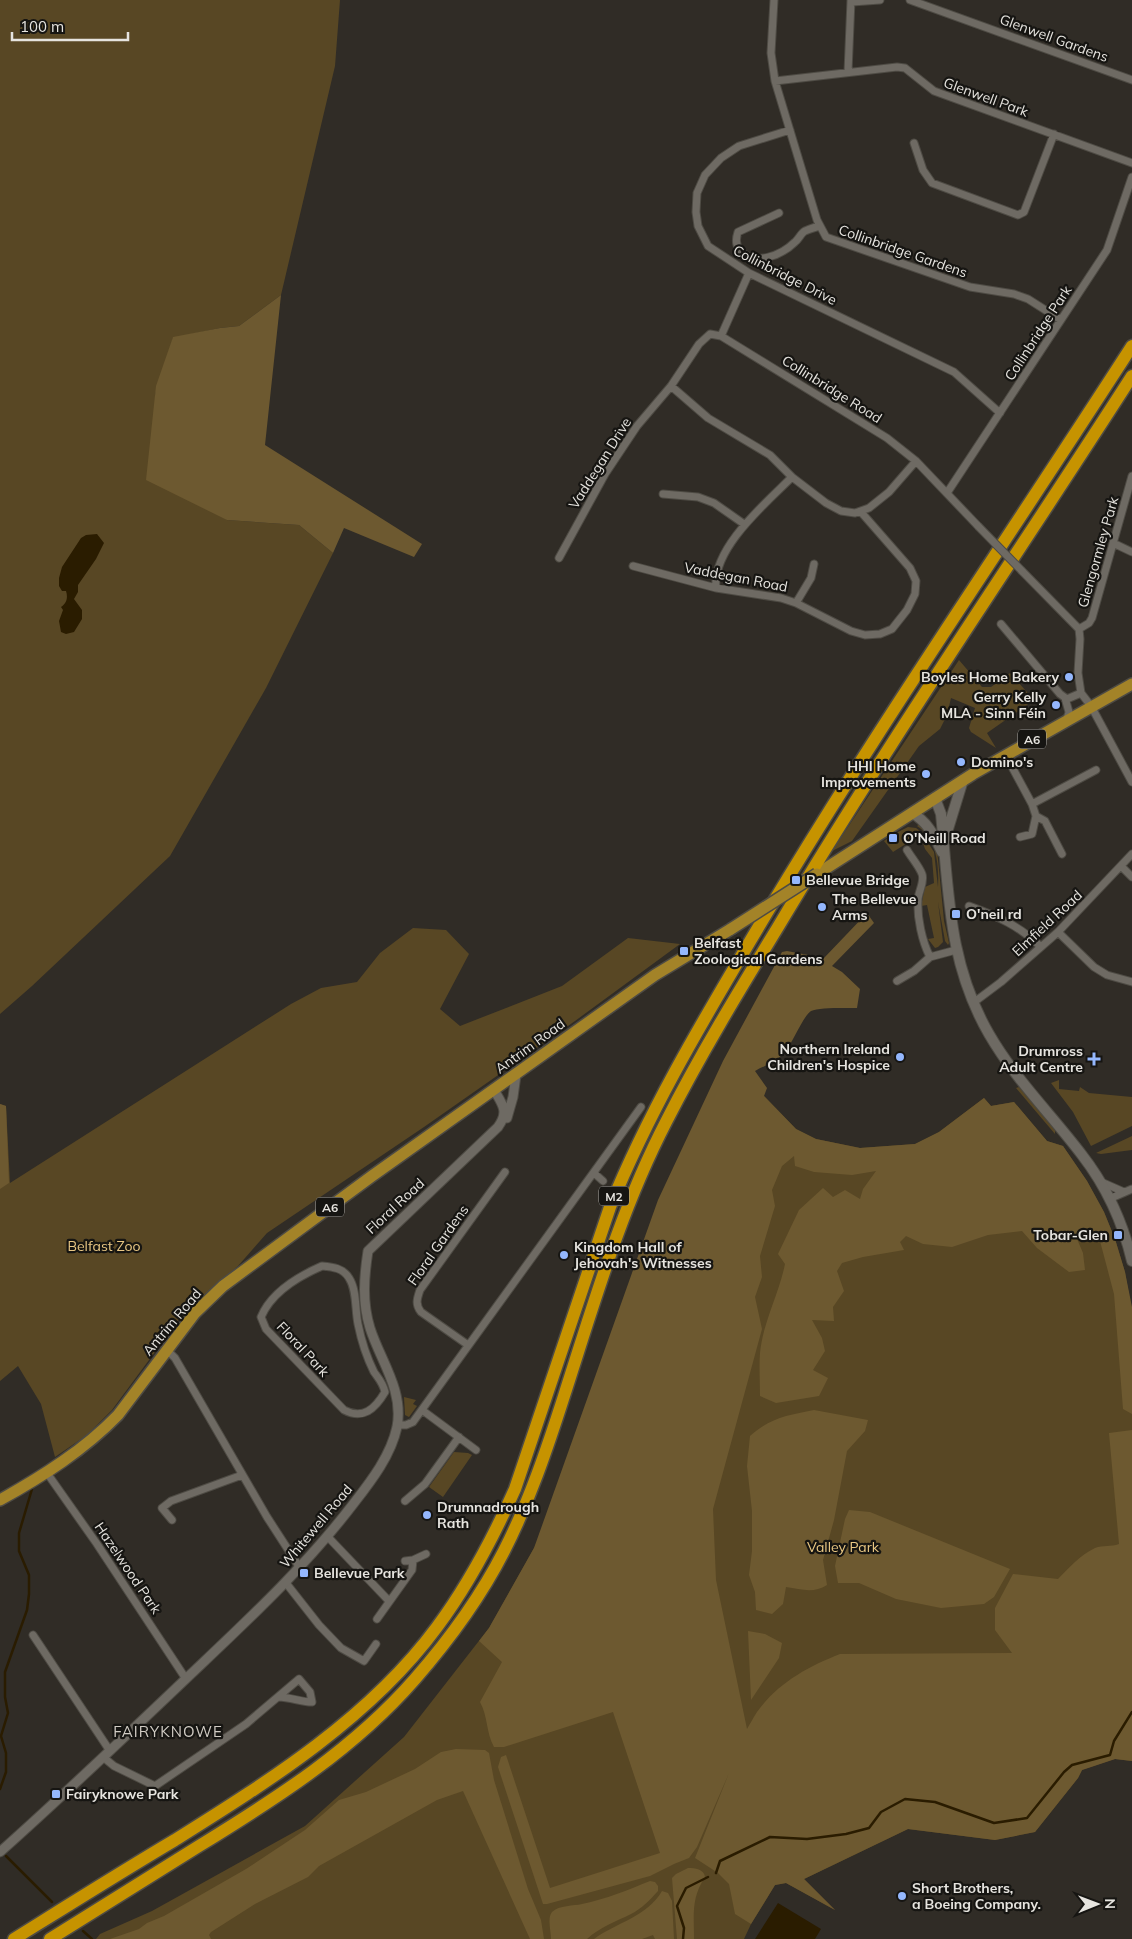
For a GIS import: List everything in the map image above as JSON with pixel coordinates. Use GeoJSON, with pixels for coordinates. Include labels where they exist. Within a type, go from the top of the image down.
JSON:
{"type":"FeatureCollection","features":[{"type":"Feature","properties":{"kind":"highway","name":"M2"},"geometry":{"type":"LineString","coordinates":[[14,1939],[266,1783],[326,1739],[405,1665],[437,1628],[476,1568],[515,1489],[610,1207],[627,1164],[678,1064],[821,822],[1132,346]]}},
{"type":"Feature","properties":{"kind":"highway","name":"M2"},"geometry":{"type":"LineString","coordinates":[[50,1939],[249,1815],[333,1758],[401,1694],[434,1656],[468,1612],[504,1551],[525,1505],[556,1419],[624,1215],[665,1124],[698,1062],[864,784],[1132,376]]}},
{"type":"Feature","properties":{"kind":"main road","name":"Antrim Road"},"geometry":{"type":"LineString","coordinates":[[0,1500],[47,1473],[88,1443],[118,1415],[195,1313],[223,1286],[372,1176],[655,975],[731,929],[1005,754],[1132,684]]}},
{"type":"Feature","properties":{"kind":"main road"},"geometry":{"type":"LineString","coordinates":[[944,844],[963,780]]}},
{"type":"Feature","properties":{"kind":"main road"},"geometry":{"type":"LineString","coordinates":[[935,798],[941,814],[949,915],[956,950],[973,1003],[1008,1065],[1082,1155],[1099,1181],[1121,1224],[1132,1261]]}},
{"type":"Feature","properties":{"kind":"main road"},"geometry":{"type":"LineString","coordinates":[[912,813],[928,825],[945,858]]}},
{"type":"Feature","properties":{"kind":"street","name":"Collinbridge Gardens"},"geometry":{"type":"LineString","coordinates":[[774,0],[771,52],[775,81],[820,226],[826,237],[970,287],[1014,294],[1028,299],[1061,320]]}},
{"type":"Feature","properties":{"kind":"street"},"geometry":{"type":"LineString","coordinates":[[848,72],[852,1],[880,0]]}},
{"type":"Feature","properties":{"kind":"street","name":"Glenwell Gardens"},"geometry":{"type":"LineString","coordinates":[[910,0],[1132,80]]}},
{"type":"Feature","properties":{"kind":"street","name":"Glenwell Park"},"geometry":{"type":"LineString","coordinates":[[775,81],[897,67],[905,68],[934,91],[1132,164]]}},
{"type":"Feature","properties":{"kind":"street","name":"Collinbridge Drive"},"geometry":{"type":"LineString","coordinates":[[790,130],[739,146],[727,154],[705,175],[697,193],[696,212],[698,226],[708,246],[749,274],[954,372],[1000,413]]}},
{"type":"Feature","properties":{"kind":"street"},"geometry":{"type":"LineString","coordinates":[[914,143],[923,170],[932,183],[1018,215],[1024,212],[1054,134]]}},
{"type":"Feature","properties":{"kind":"street","name":"Collinbridge Park"},"geometry":{"type":"LineString","coordinates":[[947,493],[1107,250],[1132,177]]}},
{"type":"Feature","properties":{"kind":"street"},"geometry":{"type":"LineString","coordinates":[[779,213],[738,232],[736,238],[738,249],[747,257],[760,259],[772,256],[795,243],[804,232],[820,226]]}},
{"type":"Feature","properties":{"kind":"street"},"geometry":{"type":"LineString","coordinates":[[749,274],[721,336],[710,334],[699,344],[671,386],[708,418],[770,455],[792,477],[826,503],[841,511],[855,513],[869,508],[889,492],[916,461]]}},
{"type":"Feature","properties":{"kind":"street","name":"Collinbridge Road"},"geometry":{"type":"LineString","coordinates":[[721,336],[887,438],[916,461],[1079,629]]}},
{"type":"Feature","properties":{"kind":"street","name":"Vaddegan Drive"},"geometry":{"type":"LineString","coordinates":[[559,558],[605,474],[637,426],[671,386]]}},
{"type":"Feature","properties":{"kind":"street","name":"Glengormley Park"},"geometry":{"type":"LineString","coordinates":[[1079,629],[1089,623],[1092,618],[1132,476]]}},
{"type":"Feature","properties":{"kind":"street"},"geometry":{"type":"LineString","coordinates":[[716,588],[715,578],[729,545],[744,524],[792,477]]}},
{"type":"Feature","properties":{"kind":"street"},"geometry":{"type":"LineString","coordinates":[[663,494],[698,497],[714,503],[744,524]]}},
{"type":"Feature","properties":{"kind":"street","name":"Vaddegan Road"},"geometry":{"type":"LineString","coordinates":[[632,566],[716,588],[796,602],[850,631],[865,635],[880,634],[892,630],[907,610],[915,594],[916,581],[910,568],[860,512]]}},
{"type":"Feature","properties":{"kind":"street"},"geometry":{"type":"LineString","coordinates":[[1113,543],[1132,552]]}},
{"type":"Feature","properties":{"kind":"street"},"geometry":{"type":"LineString","coordinates":[[796,602],[811,578],[814,564]]}},
{"type":"Feature","properties":{"kind":"street"},"geometry":{"type":"LineString","coordinates":[[1001,624],[1065,698],[1069,712],[1067,719]]}},
{"type":"Feature","properties":{"kind":"street"},"geometry":{"type":"LineString","coordinates":[[1079,629],[1078,673],[1081,693],[1091,706],[1132,782]]}},
{"type":"Feature","properties":{"kind":"street"},"geometry":{"type":"LineString","coordinates":[[1065,698],[1081,693]]}},
{"type":"Feature","properties":{"kind":"street"},"geometry":{"type":"LineString","coordinates":[[1005,754],[1032,804],[1036,816],[1032,834],[1020,837]]}},
{"type":"Feature","properties":{"kind":"street"},"geometry":{"type":"LineString","coordinates":[[1032,804],[1096,770]]}},
{"type":"Feature","properties":{"kind":"street"},"geometry":{"type":"LineString","coordinates":[[1036,816],[1045,821],[1062,854]]}},
{"type":"Feature","properties":{"kind":"street"},"geometry":{"type":"LineString","coordinates":[[907,850],[922,874],[918,910],[924,943],[930,957]]}},
{"type":"Feature","properties":{"kind":"street","name":"Elmfield Road"},"geometry":{"type":"LineString","coordinates":[[973,1003],[1001,982],[1058,932],[1132,854]]}},
{"type":"Feature","properties":{"kind":"street"},"geometry":{"type":"LineString","coordinates":[[1121,866],[1132,878]]}},
{"type":"Feature","properties":{"kind":"street"},"geometry":{"type":"LineString","coordinates":[[969,906],[1012,923],[1041,947]]}},
{"type":"Feature","properties":{"kind":"street"},"geometry":{"type":"LineString","coordinates":[[1058,932],[1094,967],[1107,975],[1132,982]]}},
{"type":"Feature","properties":{"kind":"street"},"geometry":{"type":"LineString","coordinates":[[898,981],[914,971],[930,957],[956,950]]}},
{"type":"Feature","properties":{"kind":"street"},"geometry":{"type":"LineString","coordinates":[[504,1120],[509,1116],[516,1075]]}},
{"type":"Feature","properties":{"kind":"street"},"geometry":{"type":"LineString","coordinates":[[494,1090],[504,1107],[504,1120]]}},
{"type":"Feature","properties":{"kind":"street"},"geometry":{"type":"LineString","coordinates":[[397,1425],[414,1422],[640,1108]]}},
{"type":"Feature","properties":{"kind":"street","name":"Floral Road"},"geometry":{"type":"LineString","coordinates":[[397,1425],[396,1396],[392,1380],[370,1329],[365,1307],[365,1274],[370,1248],[396,1226],[504,1120]]}},
{"type":"Feature","properties":{"kind":"street","name":"Floral Gardens"},"geometry":{"type":"LineString","coordinates":[[468,1345],[421,1312],[417,1306],[417,1299],[420,1290],[505,1172]]}},
{"type":"Feature","properties":{"kind":"street"},"geometry":{"type":"LineString","coordinates":[[594,1173],[603,1181]]}},
{"type":"Feature","properties":{"kind":"street"},"geometry":{"type":"LineString","coordinates":[[1099,1181],[1124,1192]]}},
{"type":"Feature","properties":{"kind":"street"},"geometry":{"type":"LineString","coordinates":[[1109,1199],[1132,1189]]}},
{"type":"Feature","properties":{"kind":"street","name":"Floral Park"},"geometry":{"type":"LineString","coordinates":[[322,1266],[337,1268],[349,1278],[353,1288],[358,1324],[369,1360],[374,1372],[383,1383],[385,1392],[378,1404],[364,1414],[354,1415],[344,1410],[266,1329],[261,1317],[265,1306],[275,1296],[306,1273],[322,1266]]}},
{"type":"Feature","properties":{"kind":"street"},"geometry":{"type":"LineString","coordinates":[[166,1350],[175,1358],[267,1517],[300,1568]]}},
{"type":"Feature","properties":{"kind":"street"},"geometry":{"type":"LineString","coordinates":[[369,1360],[381,1354]]}},
{"type":"Feature","properties":{"kind":"street"},"geometry":{"type":"LineString","coordinates":[[422,1410],[476,1450]]}},
{"type":"Feature","properties":{"kind":"street","name":"Whitewell Road"},"geometry":{"type":"LineString","coordinates":[[0,1852],[107,1754],[300,1568],[328,1537],[365,1489],[394,1440],[397,1425]]}},
{"type":"Feature","properties":{"kind":"street"},"geometry":{"type":"LineString","coordinates":[[405,1501],[425,1484],[459,1437]]}},
{"type":"Feature","properties":{"kind":"street","name":"Hazelwood Park"},"geometry":{"type":"LineString","coordinates":[[47,1473],[97,1544],[186,1679]]}},
{"type":"Feature","properties":{"kind":"street"},"geometry":{"type":"LineString","coordinates":[[172,1520],[162,1508],[171,1501],[242,1474]]}},
{"type":"Feature","properties":{"kind":"street"},"geometry":{"type":"LineString","coordinates":[[328,1537],[390,1601]]}},
{"type":"Feature","properties":{"kind":"street"},"geometry":{"type":"LineString","coordinates":[[405,1562],[426,1554]]}},
{"type":"Feature","properties":{"kind":"street"},"geometry":{"type":"LineString","coordinates":[[377,1619],[412,1570],[413,1560]]}},
{"type":"Feature","properties":{"kind":"street"},"geometry":{"type":"LineString","coordinates":[[286,1583],[319,1625],[341,1648],[364,1661],[376,1644]]}},
{"type":"Feature","properties":{"kind":"street"},"geometry":{"type":"LineString","coordinates":[[33,1636],[114,1766],[156,1786],[246,1724],[299,1679],[310,1692],[312,1702],[307,1703],[298,1699],[279,1697]]}},
{"type":"Feature","properties":{"kind":"green space"},"geometry":{"type":"Polygon","coordinates":[[[0,0],[340,0],[335,66],[281,295],[239,326],[173,338],[155,395],[227,520],[299,525],[333,553],[266,688],[170,856],[0,1014],[0,0]]]}},
{"type":"Feature","properties":{"kind":"green space"},"geometry":{"type":"Polygon","coordinates":[[[281,295],[265,445],[422,544],[414,557],[344,528],[333,553],[299,525],[227,520],[146,480],[156,386],[173,337],[239,326],[281,295]]]}},
{"type":"Feature","properties":{"kind":"green space"},"geometry":{"type":"Polygon","coordinates":[[[959,660],[982,687],[991,687],[1010,673],[1034,700],[987,733],[996,748],[971,732],[969,728],[975,708],[951,698],[947,715],[940,729],[919,746],[852,841],[832,851],[959,660]]]}},
{"type":"Feature","properties":{"kind":"green space"},"geometry":{"type":"Polygon","coordinates":[[[921,823],[937,849],[944,921],[949,943],[948,945],[945,941],[938,902],[943,942],[935,948],[928,939],[934,938],[927,905],[921,906],[925,887],[934,883],[932,858],[925,849],[921,837],[923,835],[934,852],[938,887],[937,861],[933,845],[929,838],[917,826],[921,823]]]}},
{"type":"Feature","properties":{"kind":"green space"},"geometry":{"type":"Polygon","coordinates":[[[908,827],[916,828],[923,833],[893,852],[884,841],[890,837],[892,840],[896,837],[894,834],[908,827]]]}},
{"type":"Feature","properties":{"kind":"green space"},"geometry":{"type":"Polygon","coordinates":[[[867,913],[874,923],[832,966],[842,972],[860,989],[857,1008],[833,1008],[811,1011],[784,1053],[774,1061],[755,1071],[767,1088],[764,1096],[796,1129],[816,1139],[860,1148],[915,1144],[939,1132],[984,1098],[991,1106],[1014,1102],[1047,1141],[1063,1146],[1087,1181],[1104,1212],[1115,1239],[1125,1272],[1132,1307],[1132,1414],[1123,1409],[1114,1294],[1100,1241],[1089,1232],[1081,1231],[1077,1239],[1083,1253],[1085,1270],[1069,1272],[1037,1248],[1022,1231],[988,1235],[952,1247],[923,1244],[906,1236],[900,1242],[904,1250],[863,1257],[842,1263],[837,1271],[844,1291],[833,1307],[834,1321],[812,1320],[822,1338],[825,1351],[813,1370],[828,1378],[819,1396],[776,1403],[760,1396],[762,1342],[785,1264],[778,1254],[799,1210],[823,1188],[833,1197],[845,1190],[860,1199],[863,1189],[876,1171],[852,1175],[814,1172],[795,1166],[794,1156],[782,1166],[772,1190],[775,1206],[760,1256],[762,1277],[755,1297],[762,1329],[713,1509],[716,1580],[747,1729],[765,1702],[784,1684],[816,1664],[840,1654],[1012,1653],[995,1630],[995,1608],[1013,1574],[1058,1579],[1084,1554],[1098,1547],[1119,1544],[1109,1433],[1132,1430],[1132,1761],[1115,1759],[1082,1770],[1078,1778],[1035,1832],[995,1840],[908,1829],[804,1879],[835,1910],[786,1883],[775,1885],[751,1924],[735,1914],[729,1884],[718,1873],[695,1858],[729,1773],[697,1847],[689,1858],[650,1876],[543,1904],[498,1767],[501,1757],[506,1755],[550,1888],[660,1853],[613,1712],[504,1747],[494,1747],[480,1702],[502,1662],[479,1641],[489,1628],[534,1548],[658,1200],[723,1061],[782,952],[787,951],[824,958],[867,913]]]}},
{"type":"Feature","properties":{"kind":"green space","name":"Belfast Zoo"},"geometry":{"type":"Polygon","coordinates":[[[413,928],[446,930],[469,954],[440,1009],[460,1026],[562,986],[628,938],[680,944],[575,1021],[424,1127],[267,1233],[238,1266],[183,1314],[112,1410],[87,1435],[55,1457],[41,1404],[18,1366],[0,1381],[0,1104],[6,1106],[10,1183],[291,1004],[321,988],[357,982],[380,953],[413,928]]]}},
{"type":"Feature","properties":{"kind":"green space"},"geometry":{"type":"Polygon","coordinates":[[[1059,1080],[1059,1089],[1079,1091],[1080,1087],[1089,1093],[1132,1097],[1132,1126],[1091,1146],[1073,1112],[1051,1083],[1059,1080]]]}},
{"type":"Feature","properties":{"kind":"green space"},"geometry":{"type":"Polygon","coordinates":[[[1019,1087],[1055,1130],[1055,1134],[1016,1088],[1019,1087]]]}},
{"type":"Feature","properties":{"kind":"green space","name":"Valley Park"},"geometry":{"type":"Polygon","coordinates":[[[764,1096],[796,1129],[816,1139],[860,1148],[915,1144],[939,1132],[984,1098],[991,1106],[1014,1102],[1047,1141],[1063,1146],[1087,1181],[1104,1212],[1115,1239],[1125,1272],[1132,1313],[1132,1761],[1115,1759],[1082,1770],[1078,1778],[1035,1832],[995,1840],[908,1829],[804,1879],[835,1910],[786,1883],[775,1885],[744,1939],[96,1939],[100,1934],[152,1911],[305,1826],[404,1737],[489,1628],[534,1548],[764,1096]]]}},
{"type":"Feature","properties":{"kind":"green space"},"geometry":{"type":"Polygon","coordinates":[[[0,1104],[6,1106],[9,1183],[0,1189],[0,1104]]]}},
{"type":"Feature","properties":{"kind":"green space"},"geometry":{"type":"Polygon","coordinates":[[[1132,1136],[1132,1150],[1096,1153],[1132,1136]]]}},
{"type":"Feature","properties":{"kind":"green space"},"geometry":{"type":"Polygon","coordinates":[[[404,1397],[416,1400],[413,1404],[417,1406],[409,1417],[405,1415],[404,1397]]]}},
{"type":"Feature","properties":{"kind":"green space"},"geometry":{"type":"Polygon","coordinates":[[[814,1410],[868,1420],[865,1431],[847,1451],[834,1520],[823,1560],[827,1585],[812,1590],[786,1587],[783,1604],[772,1614],[756,1610],[755,1592],[749,1575],[752,1551],[752,1511],[747,1466],[750,1436],[772,1421],[814,1410]]]}},
{"type":"Feature","properties":{"kind":"green space"},"geometry":{"type":"Polygon","coordinates":[[[454,1452],[472,1455],[443,1497],[429,1487],[454,1452]]]}},
{"type":"Feature","properties":{"kind":"green space"},"geometry":{"type":"Polygon","coordinates":[[[849,1510],[870,1512],[1010,1569],[994,1597],[984,1604],[941,1608],[896,1599],[859,1583],[838,1583],[835,1566],[845,1519],[849,1510]]]}},
{"type":"Feature","properties":{"kind":"green space"},"geometry":{"type":"Polygon","coordinates":[[[748,1631],[765,1634],[782,1643],[779,1658],[751,1700],[748,1631]]]}},
{"type":"Feature","properties":{"kind":"green space"},"geometry":{"type":"Polygon","coordinates":[[[456,1749],[485,1750],[489,1753],[494,1780],[528,1889],[541,1920],[544,1939],[530,1939],[463,1791],[437,1800],[319,1866],[308,1877],[255,1904],[211,1932],[209,1935],[211,1939],[110,1939],[139,1929],[246,1869],[305,1830],[339,1800],[366,1792],[415,1769],[441,1752],[456,1749]]]}},
{"type":"Feature","properties":{"kind":"green space"},"geometry":{"type":"Polygon","coordinates":[[[688,1868],[701,1871],[705,1877],[695,1900],[694,1939],[677,1939],[672,1878],[688,1868]]]}},
{"type":"Feature","properties":{"kind":"green space"},"geometry":{"type":"Polygon","coordinates":[[[650,1881],[655,1882],[658,1886],[658,1891],[635,1912],[602,1928],[587,1939],[551,1939],[550,1918],[555,1910],[600,1900],[650,1881]]]}},
{"type":"Feature","properties":{"kind":"green space"},"geometry":{"type":"Polygon","coordinates":[[[662,1891],[668,1893],[672,1901],[674,1939],[655,1939],[653,1935],[642,1939],[594,1939],[649,1907],[662,1891]]]}},
{"type":"Feature","properties":{"kind":"shaded area"},"geometry":{"type":"Polygon","coordinates":[[[97,534],[104,543],[96,559],[78,585],[78,592],[74,599],[82,610],[82,619],[74,632],[66,634],[61,632],[59,621],[63,610],[61,607],[65,604],[67,598],[66,591],[62,591],[59,586],[62,567],[81,538],[86,535],[97,534]]]}},
{"type":"Feature","properties":{"kind":"shaded area"},"geometry":{"type":"Polygon","coordinates":[[[778,1903],[821,1929],[815,1939],[755,1939],[778,1903]]]}},
{"type":"Feature","properties":{"kind":"waterway"},"geometry":{"type":"LineString","coordinates":[[0,1789],[6,1772],[6,1753],[1,1736],[8,1713],[5,1697],[5,1672],[27,1610],[29,1594],[29,1575],[19,1551],[19,1533],[32,1489]]}},
{"type":"Feature","properties":{"kind":"waterway"},"geometry":{"type":"LineString","coordinates":[[716,1873],[720,1861],[770,1837],[807,1839],[846,1834],[869,1828],[881,1812],[905,1799],[935,1802],[994,1823],[1027,1818],[1064,1772],[1072,1765],[1110,1755],[1114,1741],[1132,1712]]}},
{"type":"Feature","properties":{"kind":"waterway"},"geometry":{"type":"LineString","coordinates":[[6,1856],[52,1902]]}},
{"type":"Feature","properties":{"kind":"waterway"},"geometry":{"type":"LineString","coordinates":[[683,1939],[684,1928],[677,1906],[686,1888],[708,1877]]}},
{"type":"Feature","properties":{"kind":"waterway"},"geometry":{"type":"LineString","coordinates":[[83,1931],[92,1939]]}},
{"type":"Feature","properties":{"kind":"place","name":"Boyles Home Bakery"},"geometry":{"type":"Point","coordinates":[1069,677]}},
{"type":"Feature","properties":{"kind":"place","name":"Gerry Kelly MLA - Sinn Féin"},"geometry":{"type":"Point","coordinates":[1056,705]}},
{"type":"Feature","properties":{"kind":"place","name":"Domino's"},"geometry":{"type":"Point","coordinates":[961,762]}},
{"type":"Feature","properties":{"kind":"place","name":"HHI Home Improvements"},"geometry":{"type":"Point","coordinates":[926,774]}},
{"type":"Feature","properties":{"kind":"place","name":"O'Neill Road"},"geometry":{"type":"Point","coordinates":[893,838]}},
{"type":"Feature","properties":{"kind":"place","name":"Bellevue Bridge"},"geometry":{"type":"Point","coordinates":[796,880]}},
{"type":"Feature","properties":{"kind":"place","name":"The Bellevue Arms"},"geometry":{"type":"Point","coordinates":[822,907]}},
{"type":"Feature","properties":{"kind":"place","name":"O'neil rd"},"geometry":{"type":"Point","coordinates":[956,914]}},
{"type":"Feature","properties":{"kind":"place","name":"Belfast Zoological Gardens"},"geometry":{"type":"Point","coordinates":[684,951]}},
{"type":"Feature","properties":{"kind":"place","name":"Northern Ireland Children's Hospice"},"geometry":{"type":"Point","coordinates":[900,1057]}},
{"type":"Feature","properties":{"kind":"place","name":"Drumross Adult Centre"},"geometry":{"type":"Point","coordinates":[1094,1059]}},
{"type":"Feature","properties":{"kind":"place","name":"Tobar-Glen"},"geometry":{"type":"Point","coordinates":[1118,1235]}},
{"type":"Feature","properties":{"kind":"place","name":"Kingdom Hall of Jehovah's Witnesses"},"geometry":{"type":"Point","coordinates":[564,1255]}},
{"type":"Feature","properties":{"kind":"place","name":"Drumnadrough Rath"},"geometry":{"type":"Point","coordinates":[427,1515]}},
{"type":"Feature","properties":{"kind":"place","name":"Bellevue Park"},"geometry":{"type":"Point","coordinates":[304,1573]}},
{"type":"Feature","properties":{"kind":"place","name":"Fairyknowe Park"},"geometry":{"type":"Point","coordinates":[56,1794]}},
{"type":"Feature","properties":{"kind":"place","name":"Short Brothers, a Boeing Company."},"geometry":{"type":"Point","coordinates":[902,1896]}},
{"type":"Feature","properties":{"kind":"district","name":"FAIRYKNOWE"},"geometry":{"type":"Point","coordinates":[168,1731]}}]}
